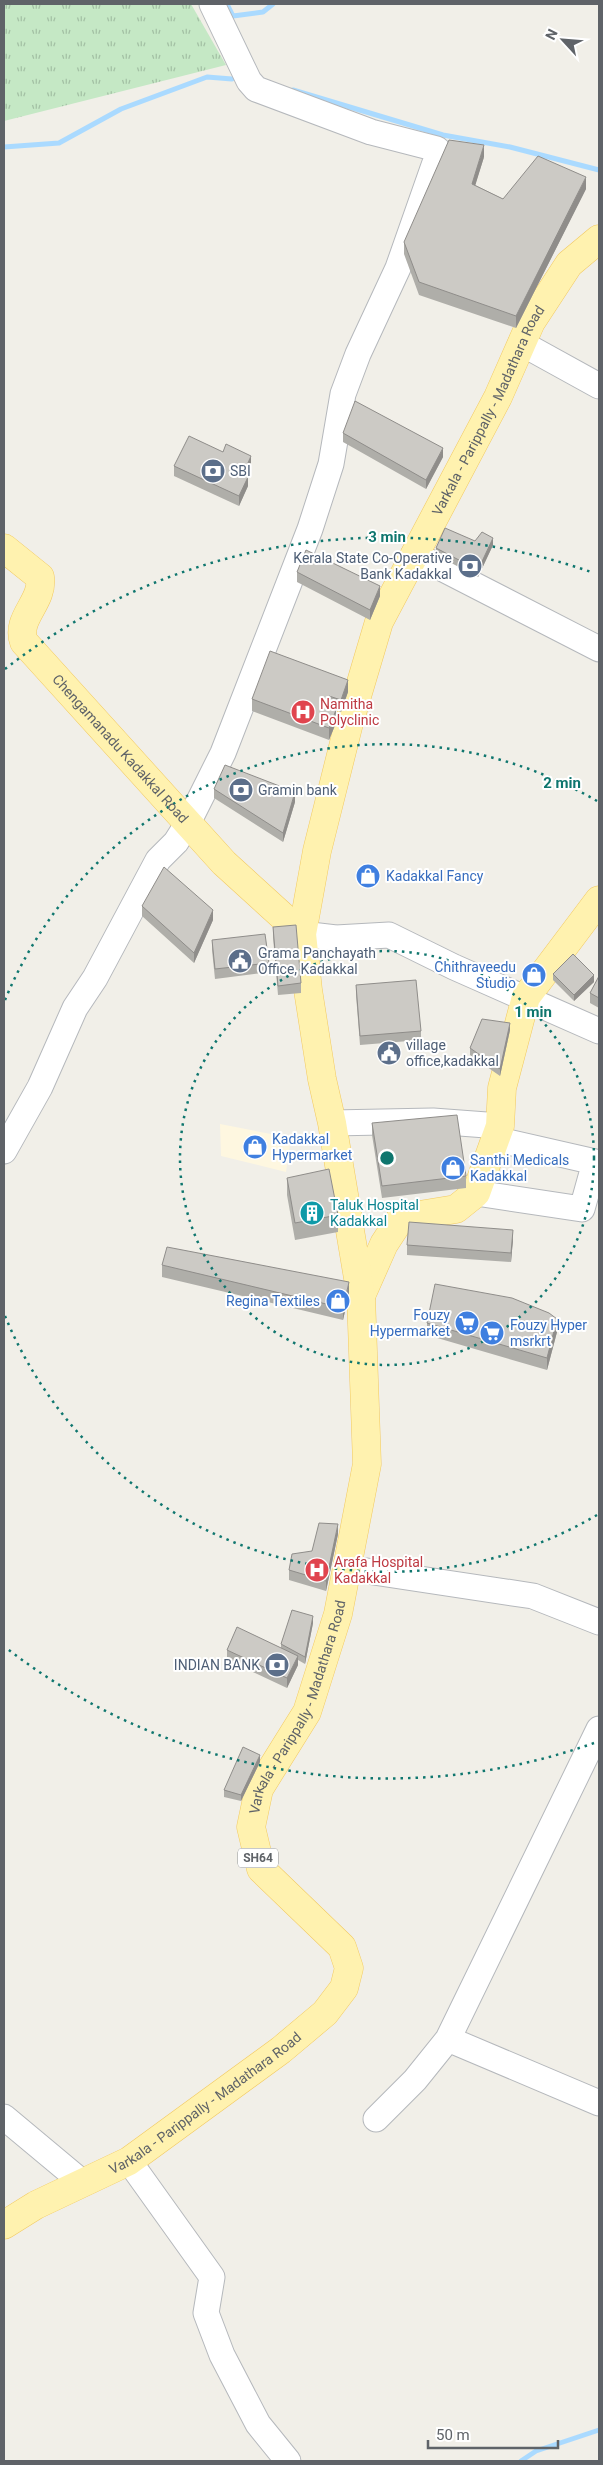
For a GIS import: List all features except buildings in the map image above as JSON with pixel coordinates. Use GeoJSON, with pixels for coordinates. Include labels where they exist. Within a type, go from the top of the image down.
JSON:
{"type":"FeatureCollection","features":[{"type":"Feature","properties":{"kind":"main road","name":"Varkala - Parippally - Madathara Road"},"geometry":{"type":"LineString","coordinates":[[4,2225],[36,2205],[129,2161],[281,2050],[325,2012],[344,1988],[349,1968],[342,1947],[261,1870],[251,1827],[259,1789],[307,1712],[338,1614],[367,1464],[361,1296],[311,1010],[302,934],[317,851],[348,723],[379,622],[498,397],[531,322],[569,264],[599,239]]}},
{"type":"Feature","properties":{"kind":"main road","name":"Chengamanadu Kadakkal Road"},"geometry":{"type":"LineString","coordinates":[[4,548],[40,576],[40,591],[22,624],[21,634],[24,642],[224,863],[302,934]]}},
{"type":"Feature","properties":{"kind":"main road"},"geometry":{"type":"LineString","coordinates":[[361,1296],[384,1244],[401,1218],[456,1209],[476,1193],[498,1132],[502,1088],[526,997],[599,900]]}},
{"type":"Feature","properties":{"kind":"street"},"geometry":{"type":"LineString","coordinates":[[4,1151],[40,1087],[76,1008],[95,978],[158,860],[176,842],[188,823],[223,753],[290,585],[331,464],[343,394],[358,354],[398,268],[438,157],[437,149],[371,132],[256,90],[249,81],[212,4]]}},
{"type":"Feature","properties":{"kind":"street"},"geometry":{"type":"LineString","coordinates":[[521,344],[599,386]]}},
{"type":"Feature","properties":{"kind":"street"},"geometry":{"type":"LineString","coordinates":[[414,554],[599,649]]}},
{"type":"Feature","properties":{"kind":"street"},"geometry":{"type":"LineString","coordinates":[[302,934],[336,938],[389,934],[454,967],[526,997],[599,1031]]}},
{"type":"Feature","properties":{"kind":"street"},"geometry":{"type":"LineString","coordinates":[[332,1123],[433,1121],[498,1132],[595,1162],[582,1209],[476,1193]]}},
{"type":"Feature","properties":{"kind":"street"},"geometry":{"type":"LineString","coordinates":[[347,1568],[533,1596],[599,1622]]}},
{"type":"Feature","properties":{"kind":"street"},"geometry":{"type":"LineString","coordinates":[[376,2119],[415,2080],[448,2039],[599,1729]]}},
{"type":"Feature","properties":{"kind":"street"},"geometry":{"type":"LineString","coordinates":[[448,2039],[599,2103]]}},
{"type":"Feature","properties":{"kind":"street"},"geometry":{"type":"LineString","coordinates":[[4,2117],[83,2183]]}},
{"type":"Feature","properties":{"kind":"street"},"geometry":{"type":"LineString","coordinates":[[129,2161],[212,2277],[206,2312],[222,2354],[258,2424],[288,2461]]}},
{"type":"Feature","properties":{"kind":"shaded area","name":"Kadakkal Hypermarket"},"geometry":{"type":"Polygon","coordinates":[[[220,1124],[291,1138],[286,1172],[221,1156],[220,1124]]]}},
{"type":"Feature","properties":{"kind":"green space"},"geometry":{"type":"Polygon","coordinates":[[[4,4],[191,4],[226,65],[4,121],[4,4]]]}},
{"type":"Feature","properties":{"kind":"waterway"},"geometry":{"type":"LineString","coordinates":[[227,4],[233,16],[263,12],[273,4]]}},
{"type":"Feature","properties":{"kind":"waterway"},"geometry":{"type":"LineString","coordinates":[[4,147],[59,143],[121,109],[207,77],[232,79]]}},
{"type":"Feature","properties":{"kind":"waterway"},"geometry":{"type":"LineString","coordinates":[[293,90],[443,135],[510,147],[599,170]]}},
{"type":"Feature","properties":{"kind":"waterway"},"geometry":{"type":"LineString","coordinates":[[521,2461],[536,2451],[599,2430]]}},
{"type":"Feature","properties":{"kind":"place","name":"SBI"},"geometry":{"type":"Point","coordinates":[213,471]}},
{"type":"Feature","properties":{"kind":"place","name":"Kerala State Co-Operative Bank Kadakkal"},"geometry":{"type":"Point","coordinates":[470,566]}},
{"type":"Feature","properties":{"kind":"place","name":"Namitha Polyclinic"},"geometry":{"type":"Point","coordinates":[303,712]}},
{"type":"Feature","properties":{"kind":"place","name":"Gramin bank"},"geometry":{"type":"Point","coordinates":[241,790]}},
{"type":"Feature","properties":{"kind":"place","name":"Kadakkal Fancy"},"geometry":{"type":"Point","coordinates":[368,876]}},
{"type":"Feature","properties":{"kind":"place","name":"Grama Panchayath Office, Kadakkal"},"geometry":{"type":"Point","coordinates":[240,961]}},
{"type":"Feature","properties":{"kind":"place","name":"Chithraveedu Studio"},"geometry":{"type":"Point","coordinates":[534,975]}},
{"type":"Feature","properties":{"kind":"place","name":"village office,kadakkal"},"geometry":{"type":"Point","coordinates":[389,1053]}},
{"type":"Feature","properties":{"kind":"place","name":"Kadakkal Hypermarket"},"geometry":{"type":"Point","coordinates":[255,1147]}},
{"type":"Feature","properties":{"kind":"place","name":"Santhi Medicals Kadakkal"},"geometry":{"type":"Point","coordinates":[453,1168]}},
{"type":"Feature","properties":{"kind":"place","name":"Taluk Hospital Kadakkal"},"geometry":{"type":"Point","coordinates":[312,1213]}},
{"type":"Feature","properties":{"kind":"place","name":"Regina Textiles"},"geometry":{"type":"Point","coordinates":[338,1301]}},
{"type":"Feature","properties":{"kind":"place","name":"Fouzy Hypermarket"},"geometry":{"type":"Point","coordinates":[467,1323]}},
{"type":"Feature","properties":{"kind":"place","name":"Fouzy Hyper msrkrt"},"geometry":{"type":"Point","coordinates":[492,1333]}},
{"type":"Feature","properties":{"kind":"place","name":"Arafa Hospital Kadakkal"},"geometry":{"type":"Point","coordinates":[317,1570]}},
{"type":"Feature","properties":{"kind":"place","name":"INDIAN BANK"},"geometry":{"type":"Point","coordinates":[277,1665]}}]}
